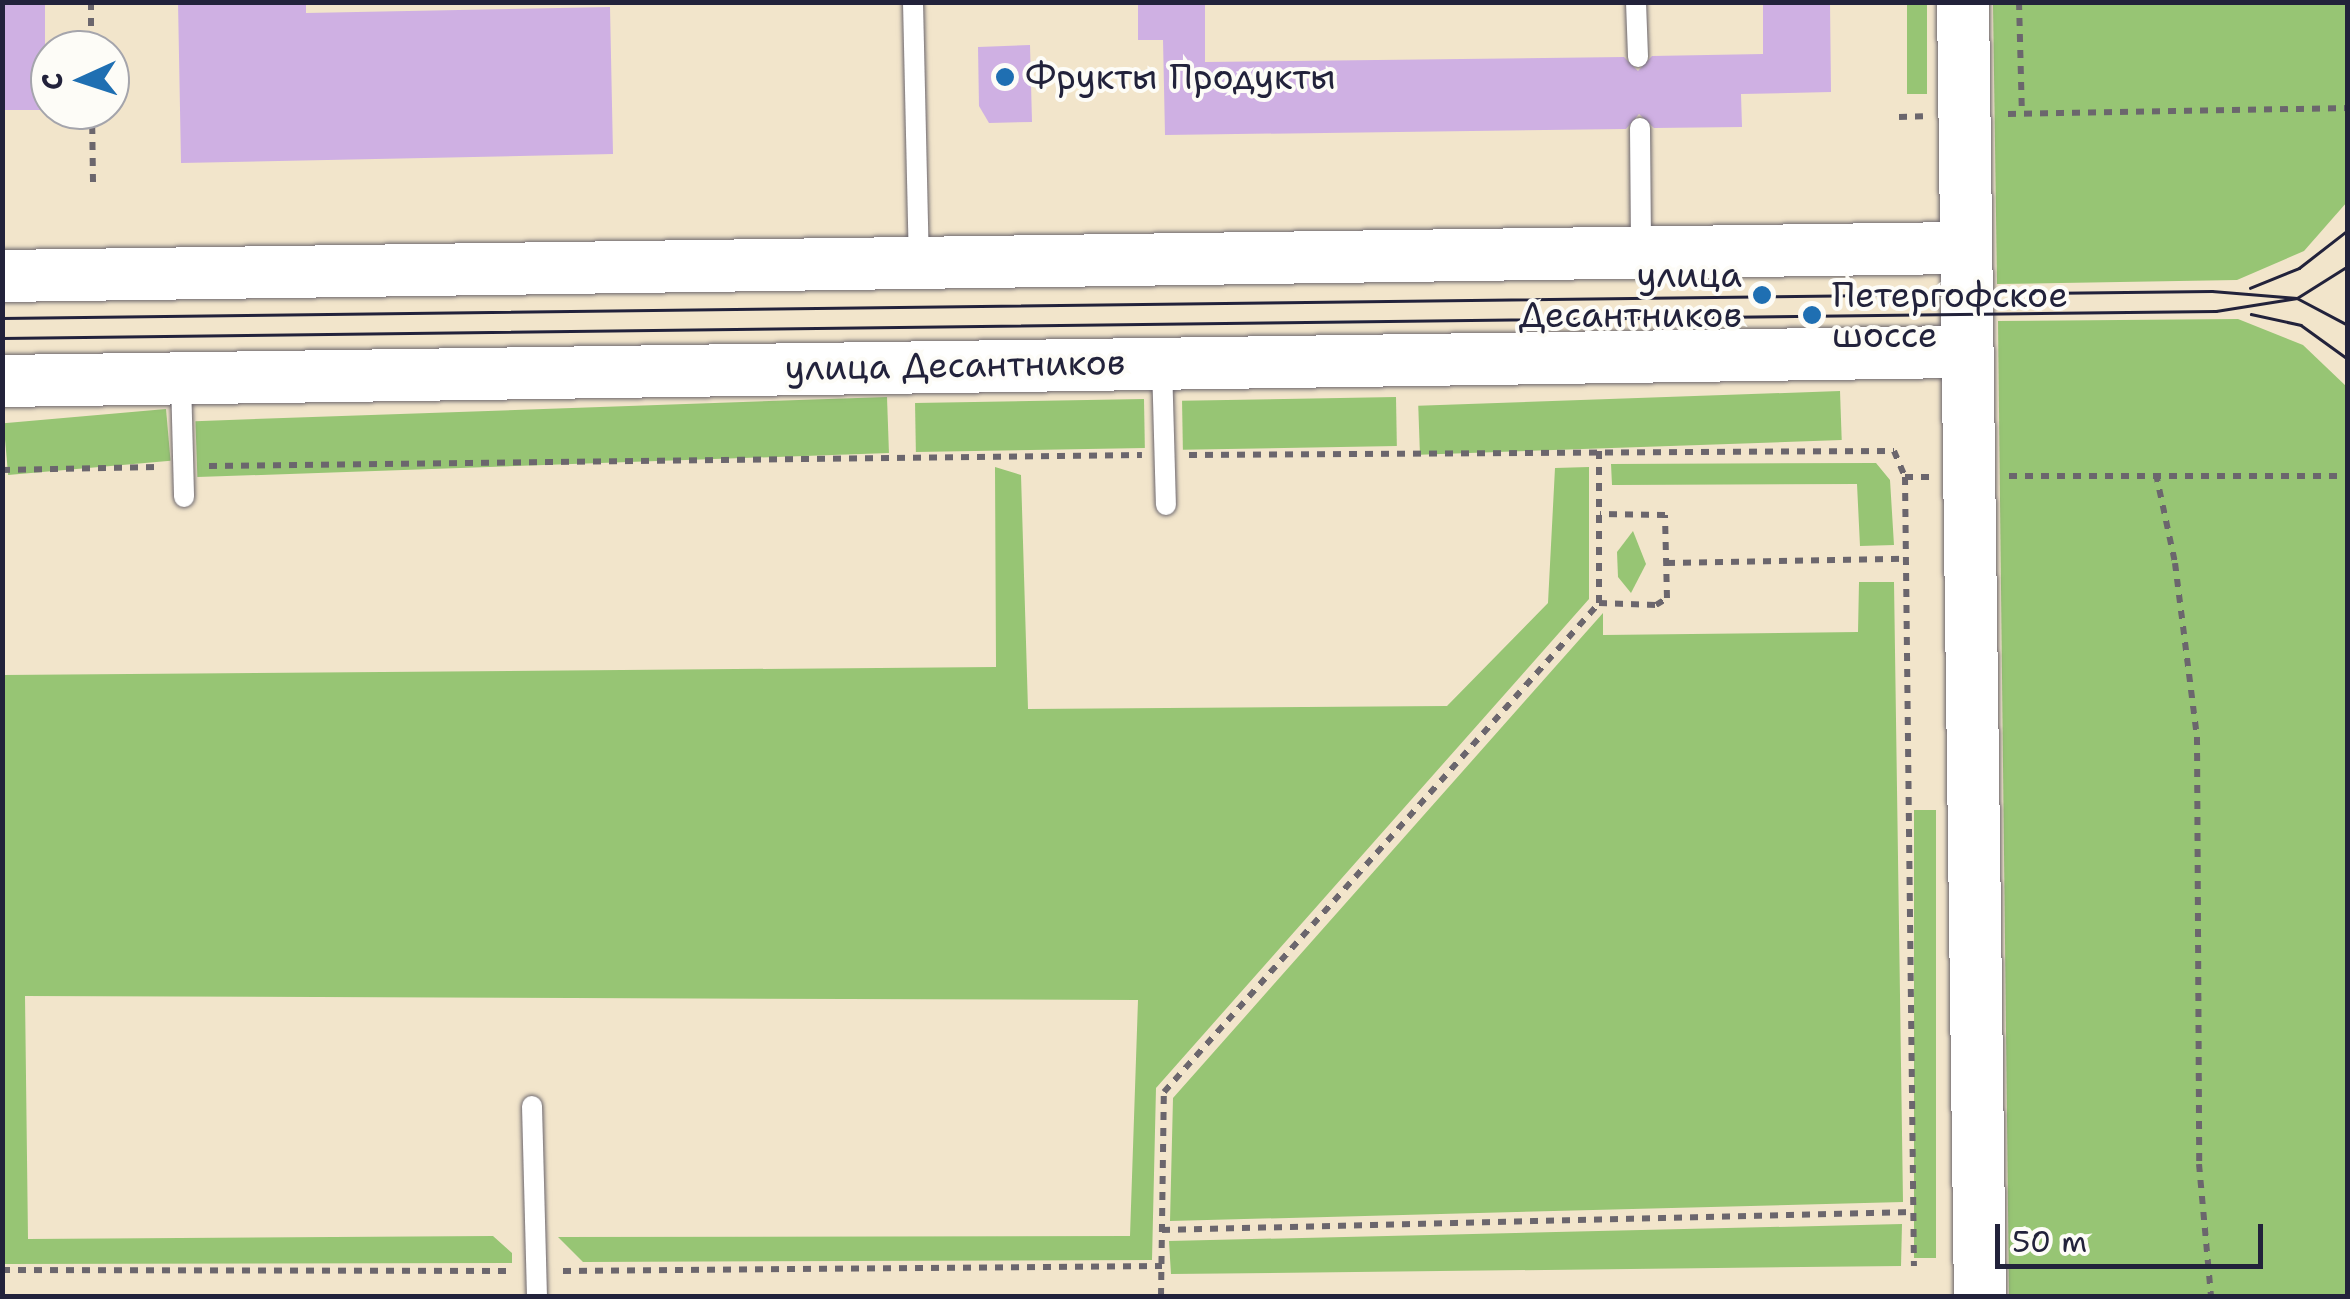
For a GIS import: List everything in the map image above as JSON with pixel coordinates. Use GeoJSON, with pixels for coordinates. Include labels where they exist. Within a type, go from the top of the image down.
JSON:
{"type":"FeatureCollection","features":[{"type":"Feature","properties":{"kind":"street"},"geometry":{"type":"LineString","coordinates":[[1963,2],[1980,1296]]}},
{"type":"Feature","properties":{"kind":"street"},"geometry":{"type":"LineString","coordinates":[[2,276],[1966,248]]}},
{"type":"Feature","properties":{"kind":"street","name":"улица Десантников"},"geometry":{"type":"LineString","coordinates":[[2,382],[1968,352]]}},
{"type":"Feature","properties":{"kind":"lane"},"geometry":{"type":"LineString","coordinates":[[913,2],[919,263]]}},
{"type":"Feature","properties":{"kind":"lane"},"geometry":{"type":"LineString","coordinates":[[1636,2],[1638,56]]}},
{"type":"Feature","properties":{"kind":"lane"},"geometry":{"type":"LineString","coordinates":[[1640,128],[1641,250]]}},
{"type":"Feature","properties":{"kind":"lane"},"geometry":{"type":"LineString","coordinates":[[1162,362],[1166,505]]}},
{"type":"Feature","properties":{"kind":"lane"},"geometry":{"type":"LineString","coordinates":[[181,378],[184,498]]}},
{"type":"Feature","properties":{"kind":"lane"},"geometry":{"type":"LineString","coordinates":[[532,1106],[537,1296]]}},
{"type":"Feature","properties":{"kind":"path"},"geometry":{"type":"LineString","coordinates":[[90,2],[91,30]]}},
{"type":"Feature","properties":{"kind":"path"},"geometry":{"type":"LineString","coordinates":[[2020,2],[2022,113],[2348,108]]}},
{"type":"Feature","properties":{"kind":"path"},"geometry":{"type":"LineString","coordinates":[[1899,117],[1932,116]]}},
{"type":"Feature","properties":{"kind":"path"},"geometry":{"type":"LineString","coordinates":[[92,130],[93,184]]}},
{"type":"Feature","properties":{"kind":"path"},"geometry":{"type":"LineString","coordinates":[[1180,455],[1878,448],[1894,451],[1905,478],[1914,1266]]}},
{"type":"Feature","properties":{"kind":"path"},"geometry":{"type":"LineString","coordinates":[[1161,1296],[1164,1092],[1599,604],[1599,451]]}},
{"type":"Feature","properties":{"kind":"path"},"geometry":{"type":"LineString","coordinates":[[195,466],[1148,455]]}},
{"type":"Feature","properties":{"kind":"path"},"geometry":{"type":"LineString","coordinates":[[2,470],[170,467]]}},
{"type":"Feature","properties":{"kind":"path"},"geometry":{"type":"LineString","coordinates":[[2156,474],[2175,563],[2196,738],[2199,1164],[2211,1296]]}},
{"type":"Feature","properties":{"kind":"path"},"geometry":{"type":"LineString","coordinates":[[1998,476],[2348,476]]}},
{"type":"Feature","properties":{"kind":"path"},"geometry":{"type":"LineString","coordinates":[[1905,478],[1932,477]]}},
{"type":"Feature","properties":{"kind":"path"},"geometry":{"type":"LineString","coordinates":[[1599,604],[1663,603],[1667,563],[1661,512],[1600,514]]}},
{"type":"Feature","properties":{"kind":"path"},"geometry":{"type":"LineString","coordinates":[[1667,563],[1906,559]]}},
{"type":"Feature","properties":{"kind":"path"},"geometry":{"type":"LineString","coordinates":[[1162,1230],[1913,1212]]}},
{"type":"Feature","properties":{"kind":"path"},"geometry":{"type":"LineString","coordinates":[[2,1270],[1162,1266]]}},
{"type":"Feature","properties":{"kind":"green space"},"geometry":{"type":"Polygon","coordinates":[[[1907,3],[1927,3],[1927,94],[1907,94],[1907,3]]]}},
{"type":"Feature","properties":{"kind":"green space"},"geometry":{"type":"Polygon","coordinates":[[[1993,3],[2347,3],[2347,202],[2304,251],[2237,280],[1997,284],[1993,3]]]}},
{"type":"Feature","properties":{"kind":"green space"},"geometry":{"type":"Polygon","coordinates":[[[2238,319],[2303,345],[2347,387],[2347,1296],[2009,1296],[1998,321],[2238,319]]]}},
{"type":"Feature","properties":{"kind":"green space"},"geometry":{"type":"Polygon","coordinates":[[[1840,391],[1842,440],[1420,455],[1418,406],[1840,391]]]}},
{"type":"Feature","properties":{"kind":"green space"},"geometry":{"type":"Polygon","coordinates":[[[887,397],[889,453],[197,477],[195,421],[887,397]]]}},
{"type":"Feature","properties":{"kind":"green space"},"geometry":{"type":"Polygon","coordinates":[[[1396,397],[1397,446],[1183,450],[1182,401],[1396,397]]]}},
{"type":"Feature","properties":{"kind":"green space"},"geometry":{"type":"Polygon","coordinates":[[[1144,399],[1145,448],[916,452],[915,403],[1144,399]]]}},
{"type":"Feature","properties":{"kind":"green space"},"geometry":{"type":"Polygon","coordinates":[[[166,409],[171,461],[8,475],[4,423],[166,409]]]}},
{"type":"Feature","properties":{"kind":"green space"},"geometry":{"type":"Polygon","coordinates":[[[1876,463],[1890,480],[1894,545],[1860,546],[1857,484],[1612,485],[1611,464],[1876,463]]]}},
{"type":"Feature","properties":{"kind":"green space"},"geometry":{"type":"Polygon","coordinates":[[[995,467],[1021,475],[1028,709],[1447,706],[1548,603],[1555,468],[1589,467],[1589,599],[1156,1088],[1152,1260],[583,1262],[558,1237],[1130,1236],[1138,1000],[25,996],[28,1239],[493,1236],[512,1253],[512,1263],[3,1264],[3,675],[996,667],[995,467]]]}},
{"type":"Feature","properties":{"kind":"green space"},"geometry":{"type":"Polygon","coordinates":[[[1633,531],[1646,564],[1631,593],[1618,577],[1617,552],[1633,531]]]}},
{"type":"Feature","properties":{"kind":"green space"},"geometry":{"type":"Polygon","coordinates":[[[1859,582],[1894,582],[1903,1202],[1170,1221],[1173,1098],[1603,613],[1603,635],[1858,632],[1859,582]]]}},
{"type":"Feature","properties":{"kind":"green space"},"geometry":{"type":"Polygon","coordinates":[[[1914,810],[1936,810],[1936,1258],[1914,1258],[1914,810]]]}},
{"type":"Feature","properties":{"kind":"green space"},"geometry":{"type":"Polygon","coordinates":[[[1902,1224],[1901,1266],[1171,1274],[1169,1241],[1902,1224]]]}},
{"type":"Feature","properties":{"kind":"building"},"geometry":{"type":"Polygon","coordinates":[[[2,2],[45,2],[45,30],[30,30],[30,110],[2,110],[2,2]]]}},
{"type":"Feature","properties":{"kind":"building"},"geometry":{"type":"Polygon","coordinates":[[[178,2],[306,2],[306,13],[610,7],[613,154],[181,163],[178,2]]]}},
{"type":"Feature","properties":{"kind":"building"},"geometry":{"type":"Polygon","coordinates":[[[1138,2],[1205,2],[1205,62],[1624,57],[1638,71],[1652,56],[1763,54],[1763,2],[1830,2],[1831,92],[1741,94],[1742,127],[1654,128],[1639,114],[1626,129],[1165,135],[1163,40],[1138,40],[1138,2]]]}},
{"type":"Feature","properties":{"kind":"building","name":"Фрукты Продукты"},"geometry":{"type":"Polygon","coordinates":[[[1030,45],[1032,122],[989,123],[979,106],[978,47],[1030,45]]]}},
{"type":"Feature","properties":{"kind":"tram line"},"geometry":{"type":"LineString","coordinates":[[2250,288],[2299,268],[2348,230]]}},
{"type":"Feature","properties":{"kind":"tram line"},"geometry":{"type":"LineString","coordinates":[[2,338],[2216,311],[2297,298],[2348,266]]}},
{"type":"Feature","properties":{"kind":"tram line"},"geometry":{"type":"LineString","coordinates":[[2,318],[2212,291],[2297,298],[2348,325]]}},
{"type":"Feature","properties":{"kind":"tram line"},"geometry":{"type":"LineString","coordinates":[[2251,314],[2301,325],[2348,359]]}},
{"type":"Feature","properties":{"kind":"place","name":"Фрукты Продукты"},"geometry":{"type":"Point","coordinates":[1005,77]}},
{"type":"Feature","properties":{"kind":"place","name":"улица Десантников"},"geometry":{"type":"Point","coordinates":[1762,295]}},
{"type":"Feature","properties":{"kind":"place","name":"Петергофское шоссе"},"geometry":{"type":"Point","coordinates":[1812,315]}}]}
